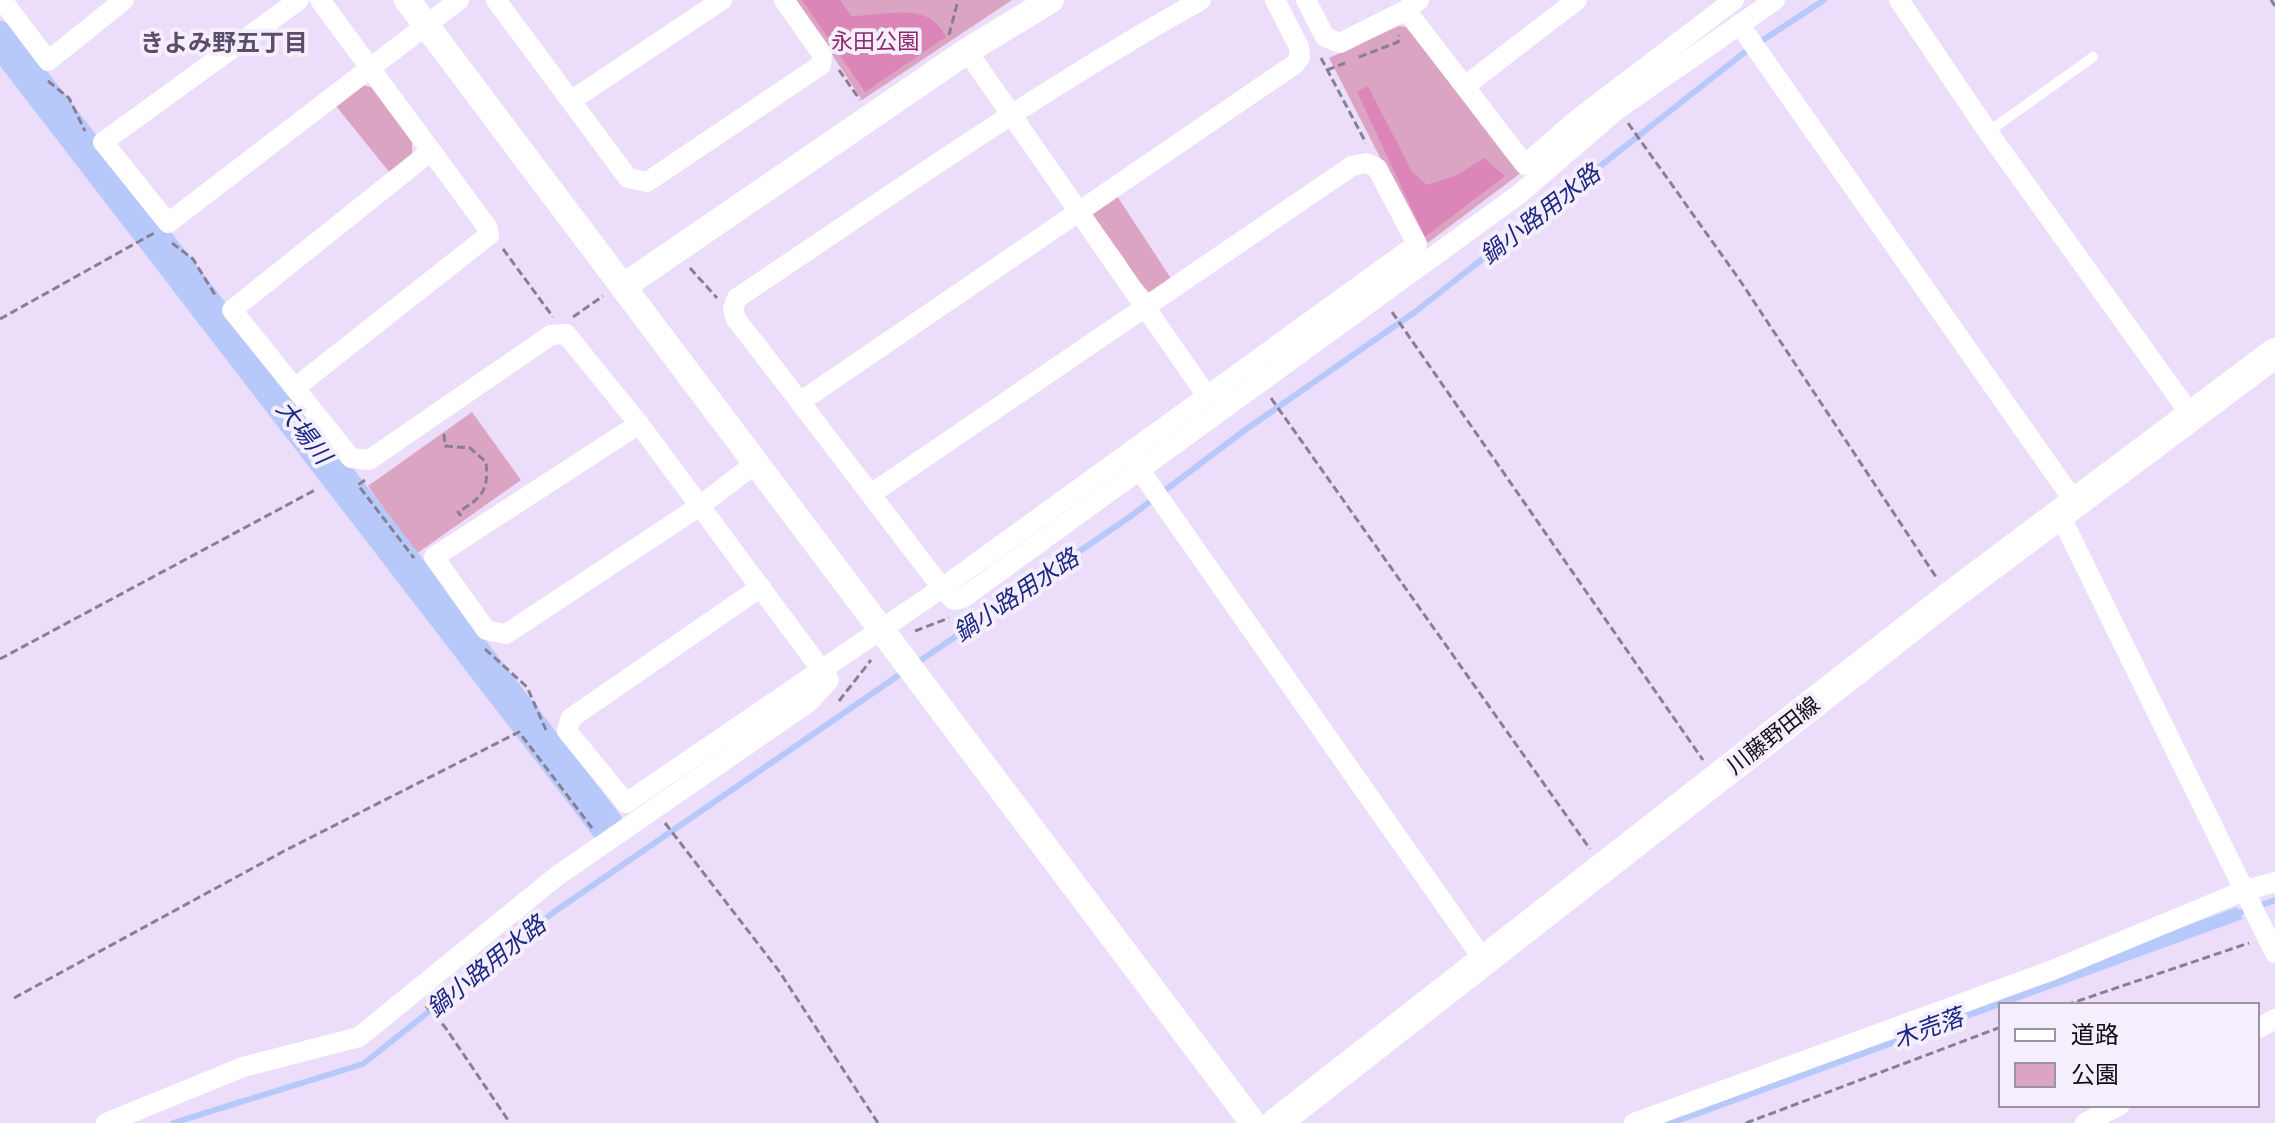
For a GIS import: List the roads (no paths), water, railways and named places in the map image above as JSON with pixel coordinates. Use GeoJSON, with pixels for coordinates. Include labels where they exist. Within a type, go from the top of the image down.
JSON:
{"type":"FeatureCollection","features":[{"type":"Feature","properties":{"kind":"main road","name":"川藤野田線"},"geometry":{"type":"LineString","coordinates":[[1276,1123],[1601,866],[2066,507],[2275,353]]}},
{"type":"Feature","properties":{"kind":"street"},"geometry":{"type":"LineString","coordinates":[[2,0],[48,61],[124,0]]}},
{"type":"Feature","properties":{"kind":"street"},"geometry":{"type":"LineString","coordinates":[[299,0],[103,142],[168,223],[459,0]]}},
{"type":"Feature","properties":{"kind":"street"},"geometry":{"type":"LineString","coordinates":[[296,387],[489,235],[487,227],[320,0]]}},
{"type":"Feature","properties":{"kind":"street"},"geometry":{"type":"LineString","coordinates":[[407,0],[615,290],[756,463],[884,629],[1253,1123]]}},
{"type":"Feature","properties":{"kind":"street"},"geometry":{"type":"LineString","coordinates":[[572,100],[722,0]]}},
{"type":"Feature","properties":{"kind":"street"},"geometry":{"type":"LineString","coordinates":[[506,3],[628,178],[647,182],[821,65],[823,60],[784,0]]}},
{"type":"Feature","properties":{"kind":"street"},"geometry":{"type":"LineString","coordinates":[[615,290],[961,47],[1051,0]]}},
{"type":"Feature","properties":{"kind":"street"},"geometry":{"type":"LineString","coordinates":[[1201,0],[1119,46],[1011,115],[737,298],[733,309],[736,319],[954,600],[963,598],[1518,195],[1618,109],[1750,40],[1775,0]]}},
{"type":"Feature","properties":{"kind":"street"},"geometry":{"type":"LineString","coordinates":[[800,402],[1295,64],[1300,57],[1299,47],[1275,0]]}},
{"type":"Feature","properties":{"kind":"street"},"geometry":{"type":"LineString","coordinates":[[1306,0],[1325,37],[1340,43],[1413,5],[1465,86],[1525,165],[1575,121],[1734,0]]}},
{"type":"Feature","properties":{"kind":"street"},"geometry":{"type":"LineString","coordinates":[[1465,86],[1577,0]]}},
{"type":"Feature","properties":{"kind":"street"},"geometry":{"type":"LineString","coordinates":[[1899,0],[1988,132],[2191,415]]}},
{"type":"Feature","properties":{"kind":"street"},"geometry":{"type":"LineString","coordinates":[[1750,40],[2066,507],[2243,891],[2271,945]]}},
{"type":"Feature","properties":{"kind":"street"},"geometry":{"type":"LineString","coordinates":[[961,47],[1207,396]]}},
{"type":"Feature","properties":{"kind":"street"},"geometry":{"type":"LineString","coordinates":[[106,1123],[243,1067],[359,1037],[557,876],[809,702],[829,680],[639,424],[561,329],[369,460],[351,458],[232,310],[431,151]]}},
{"type":"Feature","properties":{"kind":"street"},"geometry":{"type":"LineString","coordinates":[[761,587],[571,718],[567,731],[626,803],[884,629],[1417,244],[1377,168],[1366,163],[1352,166],[871,494]]}},
{"type":"Feature","properties":{"kind":"street"},"geometry":{"type":"LineString","coordinates":[[639,424],[434,557],[486,630],[506,634],[700,506],[756,463]]}},
{"type":"Feature","properties":{"kind":"street"},"geometry":{"type":"LineString","coordinates":[[1139,469],[1483,959]]}},
{"type":"Feature","properties":{"kind":"street"},"geometry":{"type":"LineString","coordinates":[[1634,1123],[2053,970],[2243,891],[2275,882]]}},
{"type":"Feature","properties":{"kind":"street"},"geometry":{"type":"LineString","coordinates":[[2085,1123],[2116,1107]]}},
{"type":"Feature","properties":{"kind":"lane"},"geometry":{"type":"LineString","coordinates":[[1988,132],[2093,57]]}},
{"type":"Feature","properties":{"kind":"water"},"geometry":{"type":"Polygon","coordinates":[[[2237,907],[2243,919],[2011,1003],[1999,1003],[1999,1007],[1680,1123],[1657,1123],[2237,907]]]}},
{"type":"Feature","properties":{"kind":"waterway","name":"鍋小路用水路"},"geometry":{"type":"LineString","coordinates":[[914,665],[1131,516],[1245,430],[1415,312],[1745,52],[1824,0]]}},
{"type":"Feature","properties":{"kind":"waterway","name":"大場川"},"geometry":{"type":"LineString","coordinates":[[0,38],[608,827]]}},
{"type":"Feature","properties":{"kind":"waterway","name":"鍋小路用水路"},"geometry":{"type":"LineString","coordinates":[[173,1123],[363,1064],[554,912],[905,671]]}},
{"type":"Feature","properties":{"kind":"waterway","name":"木売落"},"geometry":{"type":"LineString","coordinates":[[2233,915],[2275,900]]}},
{"type":"Feature","properties":{"kind":"district","name":"きよみ野五丁目"},"geometry":{"type":"Point","coordinates":[224,42]}},
{"type":"Feature","properties":{"kind":"park label","name":"永田公園"},"geometry":{"type":"Point","coordinates":[875,41]}}]}
